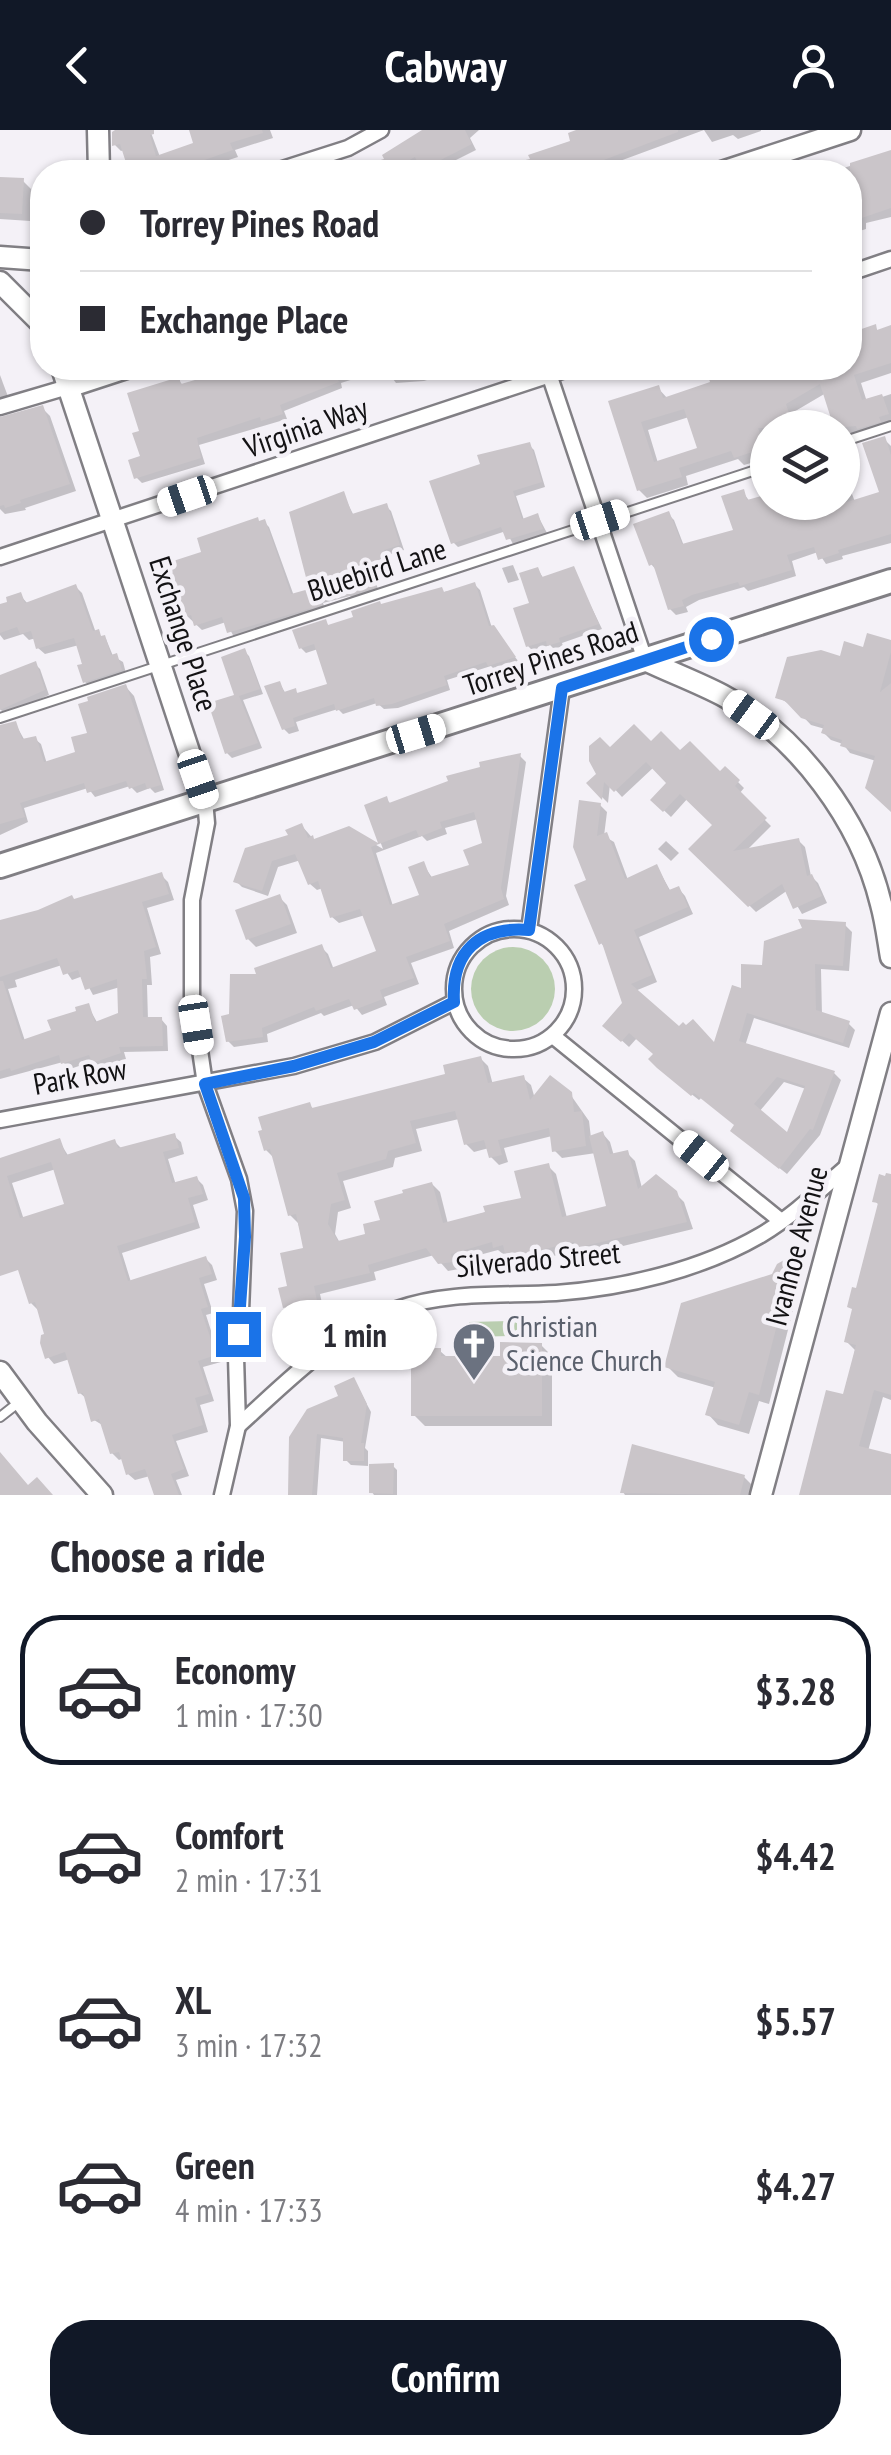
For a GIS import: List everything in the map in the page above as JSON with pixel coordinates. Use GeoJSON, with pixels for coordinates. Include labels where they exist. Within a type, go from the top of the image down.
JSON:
{"type":"FeatureCollection","features":[{"type":"Feature","properties":{"kind":"main road","name":"Torrey Pines Road"},"geometry":{"type":"LineString","coordinates":[[0,866],[891,581]]}},
{"type":"Feature","properties":{"kind":"street"},"geometry":{"type":"LineString","coordinates":[[98,130],[99,160]]}},
{"type":"Feature","properties":{"kind":"street"},"geometry":{"type":"LineString","coordinates":[[310,160],[348,148],[381,130]]}},
{"type":"Feature","properties":{"kind":"street"},"geometry":{"type":"LineString","coordinates":[[759,160],[850,130]]}},
{"type":"Feature","properties":{"kind":"street"},"geometry":{"type":"LineString","coordinates":[[0,257],[30,259]]}},
{"type":"Feature","properties":{"kind":"street"},"geometry":{"type":"LineString","coordinates":[[862,269],[891,259]]}},
{"type":"Feature","properties":{"kind":"street"},"geometry":{"type":"LineString","coordinates":[[0,282],[30,312]]}},
{"type":"Feature","properties":{"kind":"street"},"geometry":{"type":"LineString","coordinates":[[0,407],[55,380]]}},
{"type":"Feature","properties":{"kind":"street","name":"Exchange Place"},"geometry":{"type":"LineString","coordinates":[[69,380],[205,800],[207,823],[192,900],[192,996],[205,1084],[239,1180],[245,1211],[242,1311],[236,1357],[238,1426],[222,1495]]}},
{"type":"Feature","properties":{"kind":"street","name":"Virginia Way"},"geometry":{"type":"LineString","coordinates":[[0,556],[522,380]]}},
{"type":"Feature","properties":{"kind":"street"},"geometry":{"type":"LineString","coordinates":[[551,380],[645,660],[725,696],[776,734],[818,777],[884,891],[891,957]]}},
{"type":"Feature","properties":{"kind":"street"},"geometry":{"type":"LineString","coordinates":[[529,930],[562,688]]}},
{"type":"Feature","properties":{"kind":"street"},"geometry":{"type":"LineString","coordinates":[[529,930],[561,950],[572,970],[573,1004],[566,1021],[553,1036],[535,1046],[515,1050],[494,1047],[476,1037],[462,1022],[454,1002],[453,982],[459,962],[471,945],[498,931],[529,930]]}},
{"type":"Feature","properties":{"kind":"street","name":"Park Row"},"geometry":{"type":"LineString","coordinates":[[0,1120],[294,1066],[374,1042],[454,1002]]}},
{"type":"Feature","properties":{"kind":"street","name":"Ivanhoe Avenue"},"geometry":{"type":"LineString","coordinates":[[762,1495],[851,1163],[882,1081],[891,1013]]}},
{"type":"Feature","properties":{"kind":"street"},"geometry":{"type":"LineString","coordinates":[[553,1036],[781,1221]]}},
{"type":"Feature","properties":{"kind":"street","name":"Silverado Street"},"geometry":{"type":"LineString","coordinates":[[238,1426],[304,1364],[341,1338],[402,1307],[428,1300],[580,1291],[640,1280],[728,1252],[781,1221],[851,1163]]}},
{"type":"Feature","properties":{"kind":"street"},"geometry":{"type":"LineString","coordinates":[[0,1372],[102,1495]]}},
{"type":"Feature","properties":{"kind":"lane"},"geometry":{"type":"LineString","coordinates":[[860,436],[891,426]]}},
{"type":"Feature","properties":{"kind":"lane","name":"Bluebird Lane"},"geometry":{"type":"LineString","coordinates":[[0,718],[750,472]]}},
{"type":"Feature","properties":{"kind":"lane"},"geometry":{"type":"LineString","coordinates":[[0,1417],[21,1400]]}},
{"type":"Feature","properties":{"kind":"green space"},"geometry":{"type":"Polygon","coordinates":[[[513,947],[529,950],[543,959],[552,973],[552,1005],[543,1019],[529,1028],[513,1031],[497,1028],[483,1019],[474,1005],[471,989],[474,973],[483,959],[497,950],[513,947]]]}},
{"type":"Feature","properties":{"kind":"green space"},"geometry":{"type":"Polygon","coordinates":[[[542,1320],[543,1335],[469,1337],[469,1322],[542,1320]]]}},
{"type":"Feature","properties":{"kind":"building"},"geometry":{"type":"Polygon","coordinates":[[[154,130],[150,135],[156,156],[193,143],[189,130],[263,133],[230,143],[233,150],[205,160],[125,160],[120,144],[112,146],[112,132],[154,130]]]}},
{"type":"Feature","properties":{"kind":"building"},"geometry":{"type":"Polygon","coordinates":[[[422,130],[465,130],[472,144],[441,160],[381,160],[382,155],[422,130]]]}},
{"type":"Feature","properties":{"kind":"building"},"geometry":{"type":"Polygon","coordinates":[[[678,130],[604,160],[526,160],[530,159],[528,155],[570,141],[568,133],[678,130]]]}},
{"type":"Feature","properties":{"kind":"building"},"geometry":{"type":"Polygon","coordinates":[[[891,150],[891,208],[862,218],[862,160],[891,150]]]}},
{"type":"Feature","properties":{"kind":"building"},"geometry":{"type":"Polygon","coordinates":[[[0,177],[24,178],[22,214],[0,213],[0,177]]]}},
{"type":"Feature","properties":{"kind":"building"},"geometry":{"type":"Polygon","coordinates":[[[876,324],[877,330],[891,325],[891,363],[862,372],[862,329],[876,324]]]}},
{"type":"Feature","properties":{"kind":"building"},"geometry":{"type":"Polygon","coordinates":[[[169,380],[180,380],[181,384],[195,380],[339,382],[280,405],[283,414],[261,421],[260,417],[197,438],[201,458],[134,479],[128,460],[140,456],[132,433],[139,431],[127,393],[169,380]]]}},
{"type":"Feature","properties":{"kind":"building"},"geometry":{"type":"Polygon","coordinates":[[[709,380],[856,380],[862,400],[882,394],[889,414],[879,417],[881,422],[860,428],[860,410],[828,410],[820,384],[786,404],[788,410],[750,410],[750,453],[734,458],[731,451],[679,468],[682,477],[637,491],[608,401],[659,385],[663,398],[709,380]],[[684,409],[641,422],[654,462],[697,448],[684,409]]]}},
{"type":"Feature","properties":{"kind":"building"},"geometry":{"type":"Polygon","coordinates":[[[43,405],[70,484],[5,508],[0,506],[0,417],[43,405]]]}},
{"type":"Feature","properties":{"kind":"building"},"geometry":{"type":"Polygon","coordinates":[[[885,436],[891,455],[891,534],[818,560],[814,547],[787,555],[792,570],[692,595],[682,600],[684,606],[668,610],[653,564],[649,566],[633,524],[669,511],[682,544],[733,530],[721,496],[744,489],[747,500],[750,499],[750,520],[860,520],[860,498],[879,492],[862,443],[885,436]]]}},
{"type":"Feature","properties":{"kind":"building"},"geometry":{"type":"Polygon","coordinates":[[[530,442],[542,482],[513,491],[522,519],[538,513],[543,529],[506,540],[501,527],[451,544],[429,481],[480,464],[477,455],[530,442]]]}},
{"type":"Feature","properties":{"kind":"building"},"geometry":{"type":"Polygon","coordinates":[[[344,491],[352,514],[387,503],[400,545],[384,550],[387,560],[369,566],[376,587],[320,599],[322,605],[227,633],[222,617],[194,626],[191,615],[185,617],[167,563],[201,552],[197,538],[258,517],[259,521],[265,519],[291,594],[309,589],[289,512],[344,491]]]}},
{"type":"Feature","properties":{"kind":"building"},"geometry":{"type":"Polygon","coordinates":[[[574,566],[599,624],[559,638],[560,642],[547,646],[546,641],[526,647],[513,608],[529,603],[519,573],[538,567],[542,577],[574,566]]]}},
{"type":"Feature","properties":{"kind":"building"},"geometry":{"type":"Polygon","coordinates":[[[475,582],[489,626],[494,625],[516,657],[444,676],[447,685],[392,704],[376,706],[374,698],[336,711],[334,704],[293,718],[295,726],[282,730],[264,686],[280,681],[284,692],[296,688],[297,693],[327,684],[314,644],[299,649],[292,630],[326,619],[328,625],[353,617],[351,611],[380,601],[381,604],[442,587],[444,592],[475,582]]]}},
{"type":"Feature","properties":{"kind":"building"},"geometry":{"type":"Polygon","coordinates":[[[76,584],[93,631],[99,629],[101,636],[105,635],[111,655],[117,653],[122,670],[83,683],[74,638],[36,649],[31,631],[20,634],[17,627],[0,633],[0,604],[7,602],[6,597],[21,592],[25,603],[76,584]]]}},
{"type":"Feature","properties":{"kind":"building"},"geometry":{"type":"Polygon","coordinates":[[[867,633],[891,640],[880,692],[891,683],[891,812],[865,788],[875,756],[840,746],[842,740],[821,733],[824,725],[801,718],[785,701],[775,698],[787,657],[821,650],[840,656],[844,641],[863,647],[867,633]]]}},
{"type":"Feature","properties":{"kind":"building"},"geometry":{"type":"Polygon","coordinates":[[[245,648],[260,689],[239,696],[258,743],[225,754],[208,703],[234,695],[221,657],[245,648]]]}},
{"type":"Feature","properties":{"kind":"building"},"geometry":{"type":"Polygon","coordinates":[[[36,661],[45,690],[0,710],[0,675],[36,661]]]}},
{"type":"Feature","properties":{"kind":"building"},"geometry":{"type":"Polygon","coordinates":[[[126,684],[161,785],[147,789],[145,783],[129,789],[126,781],[87,793],[84,783],[20,803],[25,817],[0,824],[0,725],[16,721],[22,739],[36,736],[44,762],[75,752],[71,737],[87,733],[78,704],[126,684]]]}},
{"type":"Feature","properties":{"kind":"building"},"geometry":{"type":"Polygon","coordinates":[[[634,724],[651,741],[661,731],[680,750],[690,741],[720,771],[725,766],[740,780],[735,786],[767,818],[733,851],[799,838],[807,876],[812,874],[822,896],[793,909],[782,884],[748,907],[688,849],[712,825],[680,794],[663,812],[650,800],[666,783],[646,762],[614,792],[604,782],[602,800],[586,783],[596,774],[589,761],[589,746],[600,737],[610,747],[634,724]]]}},
{"type":"Feature","properties":{"kind":"building"},"geometry":{"type":"Polygon","coordinates":[[[521,753],[501,888],[504,899],[444,924],[450,941],[406,957],[414,978],[380,990],[383,999],[354,1010],[349,999],[316,1011],[314,1007],[262,1028],[263,1037],[226,1042],[221,1016],[229,1014],[230,974],[256,974],[254,968],[322,944],[331,968],[376,951],[360,909],[330,918],[318,881],[308,885],[295,854],[272,861],[262,891],[233,882],[245,848],[288,835],[285,830],[302,823],[308,838],[349,826],[378,843],[364,805],[387,796],[389,803],[448,781],[446,776],[480,767],[479,762],[521,753]],[[474,812],[440,822],[442,828],[419,837],[416,830],[371,847],[390,905],[419,895],[408,867],[424,861],[430,877],[469,865],[463,850],[482,843],[474,812]]]}},
{"type":"Feature","properties":{"kind":"building"},"geometry":{"type":"Polygon","coordinates":[[[579,800],[601,803],[597,836],[607,832],[625,879],[657,864],[669,890],[679,886],[688,907],[634,930],[652,975],[631,984],[679,1026],[693,1019],[714,1042],[732,985],[741,988],[741,964],[762,965],[764,941],[802,928],[798,919],[846,922],[843,966],[815,964],[816,1010],[850,1021],[843,1043],[747,1013],[739,1041],[835,1071],[813,1130],[779,1169],[730,1131],[734,1125],[657,1068],[648,1059],[653,1054],[629,1033],[621,1042],[602,1026],[622,1003],[602,943],[599,945],[574,885],[586,880],[573,847],[579,800]],[[777,1077],[754,1104],[787,1132],[805,1086],[777,1077]]]}},
{"type":"Feature","properties":{"kind":"building"},"geometry":{"type":"Polygon","coordinates":[[[162,872],[169,894],[142,902],[156,947],[144,951],[147,979],[142,979],[143,1017],[162,1017],[163,1046],[119,1047],[121,1053],[92,1063],[89,1055],[61,1064],[59,1055],[0,1071],[0,981],[22,1040],[51,1030],[47,1020],[89,1003],[95,1022],[118,1013],[117,979],[85,990],[78,970],[63,975],[57,958],[0,977],[0,920],[38,910],[72,895],[74,899],[162,872]]]}},
{"type":"Feature","properties":{"kind":"building"},"geometry":{"type":"Polygon","coordinates":[[[280,894],[291,924],[246,940],[235,910],[280,894]]]}},
{"type":"Feature","properties":{"kind":"building"},"geometry":{"type":"Polygon","coordinates":[[[481,1056],[488,1083],[524,1075],[530,1100],[550,1075],[572,1092],[574,1112],[582,1111],[586,1146],[552,1152],[549,1128],[498,1140],[502,1155],[489,1158],[484,1140],[464,1145],[455,1111],[410,1121],[416,1143],[388,1151],[386,1159],[337,1173],[345,1200],[331,1204],[328,1224],[338,1241],[365,1234],[363,1224],[380,1220],[374,1201],[403,1193],[402,1190],[432,1182],[443,1223],[485,1212],[483,1206],[521,1198],[514,1171],[549,1163],[562,1217],[606,1206],[589,1136],[603,1131],[610,1154],[628,1150],[638,1189],[656,1174],[677,1191],[687,1222],[576,1248],[574,1242],[528,1253],[529,1258],[507,1263],[503,1245],[493,1248],[492,1242],[451,1254],[453,1262],[438,1264],[426,1248],[368,1265],[370,1273],[314,1286],[317,1301],[283,1308],[278,1288],[287,1286],[280,1253],[303,1248],[296,1214],[288,1216],[270,1149],[264,1151],[258,1117],[310,1102],[312,1108],[445,1074],[443,1065],[481,1056]]]}},
{"type":"Feature","properties":{"kind":"building"},"geometry":{"type":"Polygon","coordinates":[[[175,1133],[179,1148],[163,1152],[172,1183],[197,1176],[203,1194],[188,1198],[195,1222],[117,1246],[128,1281],[206,1256],[212,1274],[199,1278],[208,1307],[201,1309],[216,1355],[198,1361],[209,1394],[195,1398],[203,1425],[172,1435],[184,1469],[171,1474],[179,1495],[154,1495],[145,1469],[126,1475],[119,1452],[110,1454],[99,1419],[91,1422],[65,1352],[45,1359],[40,1343],[44,1334],[35,1302],[29,1304],[18,1270],[0,1276],[0,1158],[60,1138],[66,1155],[115,1139],[118,1148],[175,1133]],[[51,1162],[7,1176],[20,1218],[64,1204],[51,1162]]]}},
{"type":"Feature","properties":{"kind":"building"},"geometry":{"type":"Polygon","coordinates":[[[879,1174],[891,1174],[891,1395],[874,1390],[859,1446],[891,1454],[891,1495],[799,1495],[826,1390],[843,1394],[856,1345],[844,1342],[852,1309],[847,1307],[852,1287],[856,1288],[878,1203],[872,1202],[879,1174]]]}},
{"type":"Feature","properties":{"kind":"building"},"geometry":{"type":"Polygon","coordinates":[[[784,1260],[792,1266],[759,1395],[749,1392],[739,1425],[705,1415],[715,1382],[664,1367],[681,1303],[772,1274],[784,1260]]]}},
{"type":"Feature","properties":{"kind":"building"},"geometry":{"type":"Polygon","coordinates":[[[500,1342],[542,1343],[542,1416],[411,1416],[411,1363],[420,1363],[420,1348],[441,1348],[441,1356],[500,1356],[500,1342]]]}},
{"type":"Feature","properties":{"kind":"building"},"geometry":{"type":"Polygon","coordinates":[[[354,1377],[367,1404],[361,1443],[364,1461],[343,1461],[343,1438],[317,1434],[312,1495],[288,1495],[289,1437],[307,1409],[338,1396],[334,1386],[354,1377]]]}},
{"type":"Feature","properties":{"kind":"building"},"geometry":{"type":"Polygon","coordinates":[[[632,1444],[745,1475],[740,1495],[620,1493],[632,1444]]]}},
{"type":"Feature","properties":{"kind":"building"},"geometry":{"type":"Polygon","coordinates":[[[0,1452],[28,1485],[37,1477],[53,1495],[0,1495],[0,1452]]]}},
{"type":"Feature","properties":{"kind":"building"},"geometry":{"type":"Polygon","coordinates":[[[394,1463],[393,1494],[369,1493],[369,1464],[394,1463]]]}},
{"type":"Feature","properties":{"kind":"place","name":"Christian Science Church"},"geometry":{"type":"Point","coordinates":[474,1382]}},
{"type":"Feature","properties":{"kind":"route"},"geometry":{"type":"LineString","coordinates":[[238,1334],[244,1198],[205,1084],[294,1066],[374,1042],[454,1002],[453,982],[459,962],[471,945],[508,928],[529,930],[562,688],[711,639]]}}]}
